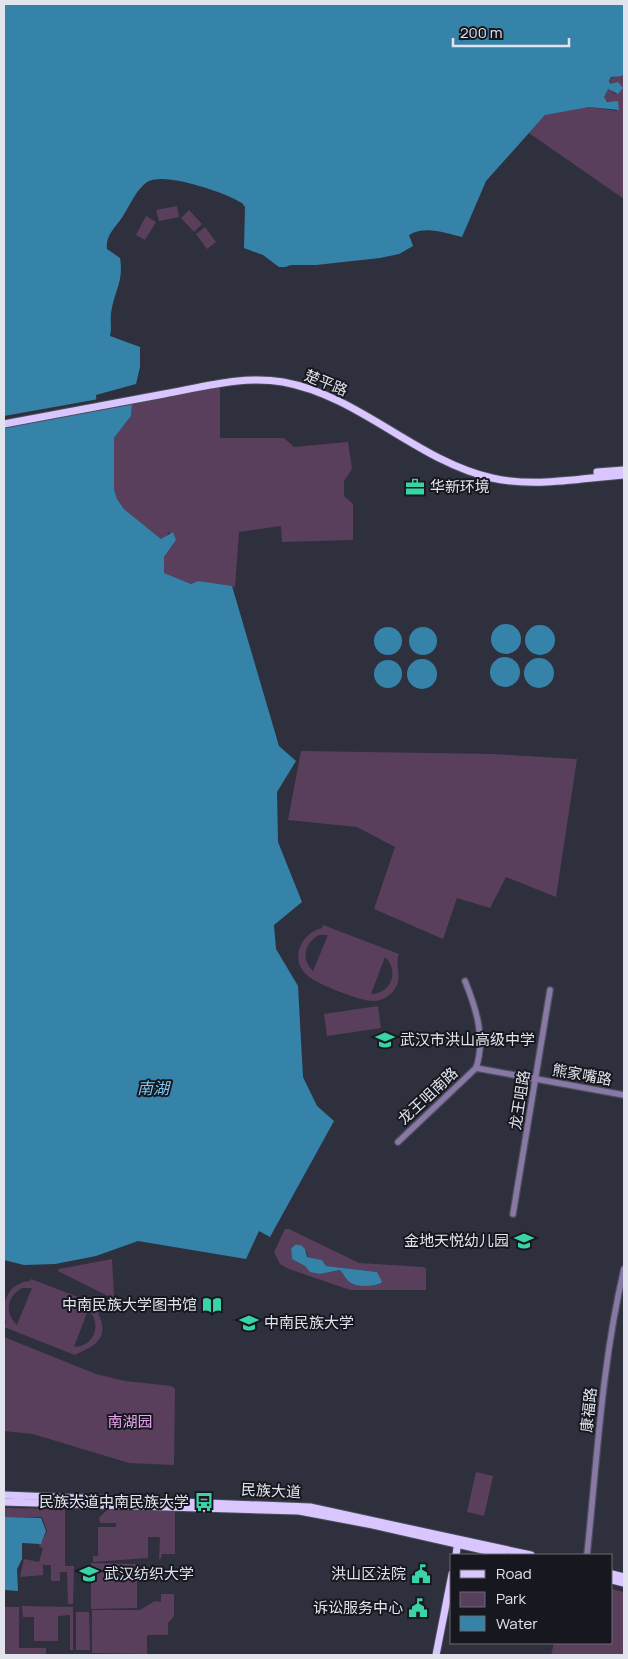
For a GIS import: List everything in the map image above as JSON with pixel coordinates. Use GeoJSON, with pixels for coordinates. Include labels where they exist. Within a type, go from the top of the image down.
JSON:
{"type":"FeatureCollection","features":[{"type":"Feature","properties":{"kind":"main road","name":"楚平路"},"geometry":{"type":"LineString","coordinates":[[4,424],[239,377],[290,380],[332,393],[440,452],[487,472],[532,477],[624,470]]}},
{"type":"Feature","properties":{"kind":"main road","name":"楚平路"},"geometry":{"type":"LineString","coordinates":[[4,420],[172,390],[240,381],[281,382],[304,387],[330,397],[438,456],[487,477],[522,482],[624,475]]}},
{"type":"Feature","properties":{"kind":"main road","name":"民族大道"},"geometry":{"type":"LineString","coordinates":[[4,1495],[304,1506],[458,1541],[502,1554]]}},
{"type":"Feature","properties":{"kind":"main road","name":"民族大道"},"geometry":{"type":"LineString","coordinates":[[4,1502],[284,1510],[331,1516],[526,1554]]}},
{"type":"Feature","properties":{"kind":"main road"},"geometry":{"type":"LineString","coordinates":[[456,1554],[458,1541]]}},
{"type":"Feature","properties":{"kind":"main road"},"geometry":{"type":"LineString","coordinates":[[436,1655],[450,1584]]}},
{"type":"Feature","properties":{"kind":"street","name":"龙王咀南路"},"geometry":{"type":"LineString","coordinates":[[398,1142],[476,1068],[479,1052],[479,1023],[466,981]]}},
{"type":"Feature","properties":{"kind":"street","name":"龙王咀路"},"geometry":{"type":"LineString","coordinates":[[513,1214],[550,990]]}},
{"type":"Feature","properties":{"kind":"street","name":"熊家嘴路"},"geometry":{"type":"LineString","coordinates":[[476,1068],[624,1095]]}},
{"type":"Feature","properties":{"kind":"street","name":"康福路"},"geometry":{"type":"LineString","coordinates":[[587,1554],[608,1351],[614,1310],[624,1269]]}},
{"type":"Feature","properties":{"kind":"green space"},"geometry":{"type":"Polygon","coordinates":[[[624,72],[624,199],[529,133],[545,115],[550,113],[589,107],[617,111],[611,102],[605,101],[604,95],[608,89],[615,94],[623,89],[610,84],[610,81],[612,77],[624,72]]]}},
{"type":"Feature","properties":{"kind":"green space"},"geometry":{"type":"Polygon","coordinates":[[[177,206],[179,217],[159,221],[156,210],[177,206]]]}},
{"type":"Feature","properties":{"kind":"green space"},"geometry":{"type":"Polygon","coordinates":[[[189,210],[202,224],[194,232],[181,218],[189,210]]]}},
{"type":"Feature","properties":{"kind":"green space"},"geometry":{"type":"Polygon","coordinates":[[[146,216],[156,222],[145,240],[136,235],[146,216]]]}},
{"type":"Feature","properties":{"kind":"green space"},"geometry":{"type":"Polygon","coordinates":[[[205,227],[216,242],[207,249],[196,234],[205,227]]]}},
{"type":"Feature","properties":{"kind":"green space"},"geometry":{"type":"Polygon","coordinates":[[[220,386],[220,438],[284,438],[294,447],[348,442],[352,469],[344,481],[344,496],[353,504],[353,540],[282,542],[281,526],[239,532],[235,587],[198,581],[191,584],[163,573],[164,557],[176,540],[169,532],[165,539],[161,539],[124,509],[117,499],[114,489],[114,438],[131,416],[132,404],[220,386]]]}},
{"type":"Feature","properties":{"kind":"green space"},"geometry":{"type":"Polygon","coordinates":[[[301,751],[493,754],[577,759],[556,897],[506,877],[490,908],[457,898],[443,939],[374,909],[395,847],[357,827],[288,820],[301,751]]]}},
{"type":"Feature","properties":{"kind":"green space"},"geometry":{"type":"Polygon","coordinates":[[[323,925],[399,954],[399,976],[397,985],[392,992],[381,1000],[369,1001],[350,996],[307,975],[299,962],[298,954],[300,947],[308,935],[322,928],[323,925]],[[319,935],[310,942],[306,952],[307,962],[313,971],[328,935],[319,935]],[[385,957],[371,994],[384,990],[391,981],[392,969],[385,957]]]}},
{"type":"Feature","properties":{"kind":"green space"},"geometry":{"type":"Polygon","coordinates":[[[378,1006],[381,1028],[327,1036],[324,1014],[378,1006]]]}},
{"type":"Feature","properties":{"kind":"green space"},"geometry":{"type":"Polygon","coordinates":[[[285,1229],[289,1229],[359,1263],[424,1267],[426,1269],[426,1290],[350,1290],[289,1269],[280,1264],[274,1252],[285,1229]],[[295,1245],[291,1249],[292,1259],[305,1266],[310,1272],[320,1274],[341,1270],[351,1283],[378,1285],[377,1272],[326,1266],[322,1260],[308,1257],[307,1252],[300,1245],[295,1245]]]}},
{"type":"Feature","properties":{"kind":"green space"},"geometry":{"type":"Polygon","coordinates":[[[112,1259],[114,1296],[112,1298],[58,1271],[59,1269],[112,1259]]]}},
{"type":"Feature","properties":{"kind":"green space"},"geometry":{"type":"Polygon","coordinates":[[[31,1279],[101,1306],[98,1313],[102,1330],[98,1341],[75,1355],[4,1327],[6,1322],[4,1308],[8,1295],[16,1286],[31,1279]],[[22,1288],[13,1295],[9,1305],[10,1315],[17,1325],[32,1288],[22,1288]],[[88,1310],[74,1347],[87,1343],[94,1334],[95,1322],[88,1310]]]}},
{"type":"Feature","properties":{"kind":"green space","name":"南湖园"},"geometry":{"type":"Polygon","coordinates":[[[4,1337],[96,1374],[125,1381],[171,1386],[175,1389],[174,1465],[129,1463],[33,1434],[4,1431],[4,1337]]]}},
{"type":"Feature","properties":{"kind":"green space"},"geometry":{"type":"Polygon","coordinates":[[[476,1472],[493,1476],[484,1516],[467,1512],[476,1472]]]}},
{"type":"Feature","properties":{"kind":"green space"},"geometry":{"type":"Polygon","coordinates":[[[4,1508],[65,1509],[65,1566],[74,1566],[73,1604],[68,1604],[67,1572],[60,1572],[60,1581],[51,1581],[51,1565],[43,1565],[43,1575],[20,1577],[24,1559],[39,1562],[43,1549],[38,1545],[41,1544],[47,1531],[42,1517],[4,1517],[4,1508]]]}},
{"type":"Feature","properties":{"kind":"green space"},"geometry":{"type":"Polygon","coordinates":[[[107,1510],[175,1511],[175,1554],[162,1554],[161,1559],[159,1559],[160,1537],[148,1537],[148,1558],[93,1562],[93,1556],[98,1556],[98,1527],[116,1527],[116,1523],[100,1523],[99,1518],[107,1510]]]}},
{"type":"Feature","properties":{"kind":"green space"},"geometry":{"type":"Polygon","coordinates":[[[91,1563],[137,1564],[137,1608],[91,1609],[91,1563]]]}},
{"type":"Feature","properties":{"kind":"green space"},"geometry":{"type":"Polygon","coordinates":[[[613,1589],[624,1592],[624,1655],[551,1655],[554,1644],[613,1644],[613,1589]]]}},
{"type":"Feature","properties":{"kind":"green space"},"geometry":{"type":"Polygon","coordinates":[[[161,1594],[174,1594],[174,1616],[168,1623],[168,1635],[147,1635],[147,1654],[92,1653],[92,1610],[140,1610],[155,1601],[161,1602],[161,1594]]]}},
{"type":"Feature","properties":{"kind":"green space"},"geometry":{"type":"Polygon","coordinates":[[[22,1606],[73,1607],[73,1650],[70,1650],[70,1615],[58,1616],[58,1641],[34,1641],[34,1617],[23,1617],[22,1606]]]}},
{"type":"Feature","properties":{"kind":"green space"},"geometry":{"type":"Polygon","coordinates":[[[4,1607],[19,1607],[19,1648],[46,1648],[46,1655],[4,1655],[4,1607]]]}},
{"type":"Feature","properties":{"kind":"green space"},"geometry":{"type":"Polygon","coordinates":[[[76,1612],[89,1612],[90,1650],[76,1650],[76,1612]]]}},
{"type":"Feature","properties":{"kind":"water","name":"南湖"},"geometry":{"type":"Polygon","coordinates":[[[4,4],[624,4],[624,72],[622,76],[611,77],[609,81],[610,84],[618,82],[623,88],[618,94],[608,89],[604,97],[607,102],[618,101],[619,110],[589,107],[545,115],[486,181],[462,237],[429,230],[415,232],[409,235],[413,246],[399,254],[316,265],[279,267],[263,255],[244,248],[245,207],[242,203],[223,194],[195,185],[167,179],[155,179],[147,182],[136,193],[108,239],[107,249],[120,258],[121,266],[120,280],[112,305],[110,336],[140,347],[140,367],[136,384],[96,395],[97,410],[132,404],[131,416],[114,438],[114,489],[117,499],[124,509],[161,539],[173,532],[176,540],[164,557],[164,573],[191,584],[198,581],[232,586],[279,746],[296,761],[277,792],[278,842],[302,902],[274,925],[276,949],[298,986],[303,1077],[317,1106],[334,1121],[270,1237],[259,1231],[246,1259],[138,1241],[96,1256],[55,1264],[24,1265],[4,1260],[4,4]]]}},
{"type":"Feature","properties":{"kind":"water"},"geometry":{"type":"Polygon","coordinates":[[[506,624],[517,628],[521,639],[517,650],[506,654],[495,650],[491,639],[495,628],[506,624]]]}},
{"type":"Feature","properties":{"kind":"water"},"geometry":{"type":"Polygon","coordinates":[[[540,625],[551,629],[555,640],[551,651],[540,655],[529,651],[525,640],[529,629],[540,625]]]}},
{"type":"Feature","properties":{"kind":"water"},"geometry":{"type":"Polygon","coordinates":[[[388,627],[398,631],[402,641],[398,651],[388,655],[378,651],[374,641],[378,631],[388,627]]]}},
{"type":"Feature","properties":{"kind":"water"},"geometry":{"type":"Polygon","coordinates":[[[423,627],[433,631],[437,641],[433,651],[423,655],[413,651],[409,641],[413,631],[423,627]]]}},
{"type":"Feature","properties":{"kind":"water"},"geometry":{"type":"Polygon","coordinates":[[[505,657],[511,658],[519,666],[519,678],[511,686],[505,687],[499,686],[491,678],[490,672],[491,666],[499,658],[505,657]]]}},
{"type":"Feature","properties":{"kind":"water"},"geometry":{"type":"Polygon","coordinates":[[[539,658],[545,659],[553,667],[553,679],[545,687],[539,688],[533,687],[525,679],[524,673],[525,667],[533,659],[539,658]]]}},
{"type":"Feature","properties":{"kind":"water"},"geometry":{"type":"Polygon","coordinates":[[[422,659],[432,664],[437,674],[432,684],[422,689],[412,684],[407,674],[412,664],[422,659]]]}},
{"type":"Feature","properties":{"kind":"water"},"geometry":{"type":"Polygon","coordinates":[[[388,660],[398,664],[402,674],[398,684],[388,688],[378,684],[374,674],[378,664],[388,660]]]}},
{"type":"Feature","properties":{"kind":"water"},"geometry":{"type":"Polygon","coordinates":[[[295,1245],[300,1245],[304,1248],[307,1257],[322,1260],[326,1266],[377,1272],[382,1282],[371,1286],[358,1285],[349,1282],[340,1270],[320,1274],[310,1272],[305,1266],[292,1259],[291,1249],[295,1245]]]}},
{"type":"Feature","properties":{"kind":"water"},"geometry":{"type":"Polygon","coordinates":[[[4,1517],[41,1518],[46,1531],[41,1544],[22,1543],[22,1559],[17,1569],[18,1591],[4,1590],[4,1517]]]}},
{"type":"Feature","properties":{"kind":"pier"},"geometry":{"type":"Polygon","coordinates":[[[99,399],[99,407],[134,404],[4,427],[4,416],[99,399]]]}},
{"type":"Feature","properties":{"kind":"place","name":"华新环境"},"geometry":{"type":"Point","coordinates":[415,487]}},
{"type":"Feature","properties":{"kind":"place","name":"武汉市洪山高级中学"},"geometry":{"type":"Point","coordinates":[385,1040]}},
{"type":"Feature","properties":{"kind":"place","name":"金地天悦幼儿园"},"geometry":{"type":"Point","coordinates":[524,1241]}},
{"type":"Feature","properties":{"kind":"place","name":"中南民族大学图书馆"},"geometry":{"type":"Point","coordinates":[212,1305]}},
{"type":"Feature","properties":{"kind":"place","name":"中南民族大学"},"geometry":{"type":"Point","coordinates":[249,1323]}},
{"type":"Feature","properties":{"kind":"place","name":"民族大道中南民族大学"},"geometry":{"type":"Point","coordinates":[204,1502]}},
{"type":"Feature","properties":{"kind":"place","name":"武汉纺织大学"},"geometry":{"type":"Point","coordinates":[89,1574]}},
{"type":"Feature","properties":{"kind":"place","name":"洪山区法院"},"geometry":{"type":"Point","coordinates":[421,1574]}},
{"type":"Feature","properties":{"kind":"place","name":"诉讼服务中心"},"geometry":{"type":"Point","coordinates":[418,1608]}}]}
